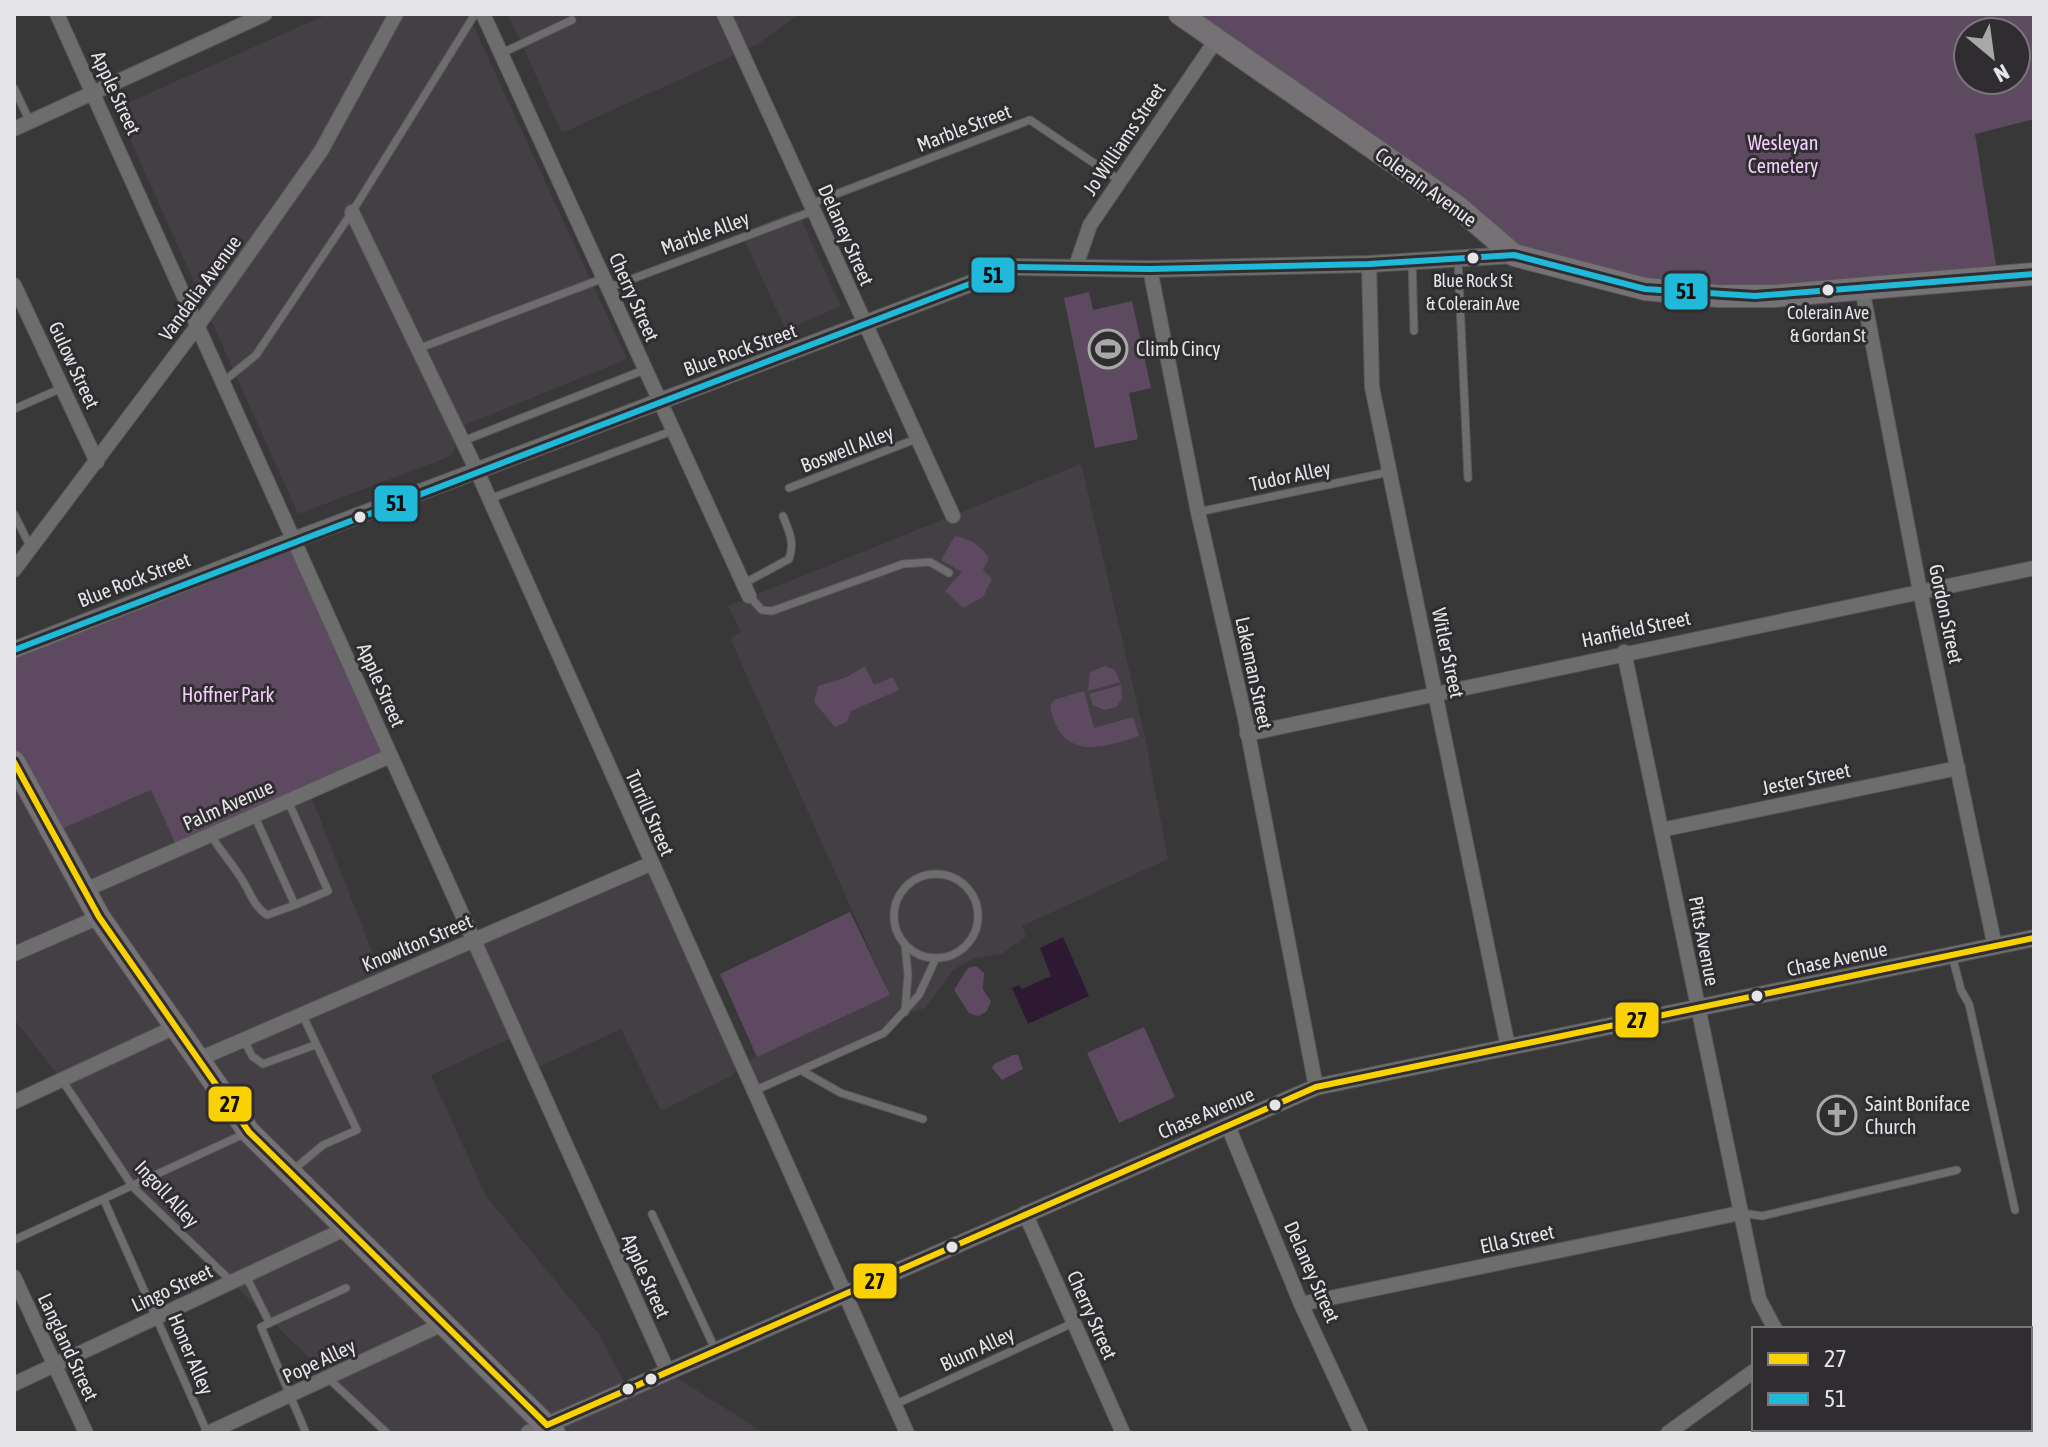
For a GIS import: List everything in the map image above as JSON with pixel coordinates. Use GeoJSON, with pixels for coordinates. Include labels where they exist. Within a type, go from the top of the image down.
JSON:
{"type":"FeatureCollection","features":[{"type":"Feature","properties":{"kind":"main road","name":"Colerain Avenue"},"geometry":{"type":"LineString","coordinates":[[1180,14],[1458,207],[1514,255],[1645,289],[1683,294],[1774,296],[2034,274]]}},
{"type":"Feature","properties":{"kind":"main road"},"geometry":{"type":"LineString","coordinates":[[14,762],[99,917],[249,1132],[445,1323],[543,1430]]}},
{"type":"Feature","properties":{"kind":"street","name":"Apple Street"},"geometry":{"type":"LineString","coordinates":[[57,14],[668,1372]]}},
{"type":"Feature","properties":{"kind":"street"},"geometry":{"type":"LineString","coordinates":[[14,129],[265,14]]}},
{"type":"Feature","properties":{"kind":"street","name":"Vandalia Avenue"},"geometry":{"type":"LineString","coordinates":[[14,570],[199,324],[321,151],[396,14]]}},
{"type":"Feature","properties":{"kind":"street","name":"Cherry Street"},"geometry":{"type":"LineString","coordinates":[[483,14],[746,590]]}},
{"type":"Feature","properties":{"kind":"street","name":"Delaney Street"},"geometry":{"type":"LineString","coordinates":[[724,14],[953,516]]}},
{"type":"Feature","properties":{"kind":"street","name":"Jo Williams Street"},"geometry":{"type":"LineString","coordinates":[[1076,266],[1090,225],[1216,40]]}},
{"type":"Feature","properties":{"kind":"street","name":"Turrill Street"},"geometry":{"type":"LineString","coordinates":[[352,212],[477,471],[650,864],[741,1064],[756,1090],[907,1433]]}},
{"type":"Feature","properties":{"kind":"street","name":"Blue Rock Street"},"geometry":{"type":"LineString","coordinates":[[14,650],[294,540],[1014,267],[1150,269],[1369,264],[1514,255]]}},
{"type":"Feature","properties":{"kind":"street","name":"Witler Street"},"geometry":{"type":"LineString","coordinates":[[1369,264],[1372,387],[1508,1047]]}},
{"type":"Feature","properties":{"kind":"street","name":"Lakeman Street"},"geometry":{"type":"LineString","coordinates":[[1150,269],[1198,512],[1247,734],[1316,1087]]}},
{"type":"Feature","properties":{"kind":"street","name":"Gulow Street"},"geometry":{"type":"LineString","coordinates":[[14,285],[97,462]]}},
{"type":"Feature","properties":{"kind":"street","name":"Gordon Street"},"geometry":{"type":"LineString","coordinates":[[1862,288],[1920,591],[1995,947]]}},
{"type":"Feature","properties":{"kind":"street","name":"Hanfield Street"},"geometry":{"type":"LineString","coordinates":[[1247,734],[1624,652],[2034,568]]}},
{"type":"Feature","properties":{"kind":"street","name":"Pitts Avenue"},"geometry":{"type":"LineString","coordinates":[[1624,652],[1759,1299],[1774,1327]]}},
{"type":"Feature","properties":{"kind":"street","name":"Palm Avenue"},"geometry":{"type":"LineString","coordinates":[[83,891],[390,756]]}},
{"type":"Feature","properties":{"kind":"street","name":"Jester Street"},"geometry":{"type":"LineString","coordinates":[[1661,830],[1958,768]]}},
{"type":"Feature","properties":{"kind":"street","name":"Knowlton Street"},"geometry":{"type":"LineString","coordinates":[[199,1059],[650,864]]}},
{"type":"Feature","properties":{"kind":"street"},"geometry":{"type":"LineString","coordinates":[[14,954],[99,917]]}},
{"type":"Feature","properties":{"kind":"street","name":"Chase Avenue"},"geometry":{"type":"LineString","coordinates":[[543,1430],[1025,1213],[1316,1087],[2034,938]]}},
{"type":"Feature","properties":{"kind":"street"},"geometry":{"type":"LineString","coordinates":[[14,1102],[175,1027]]}},
{"type":"Feature","properties":{"kind":"street","name":"Delaney Street"},"geometry":{"type":"LineString","coordinates":[[1228,1126],[1301,1304],[1361,1433]]}},
{"type":"Feature","properties":{"kind":"street","name":"Cherry Street"},"geometry":{"type":"LineString","coordinates":[[1025,1213],[1123,1433]]}},
{"type":"Feature","properties":{"kind":"street","name":"Ella Street"},"geometry":{"type":"LineString","coordinates":[[1301,1304],[1740,1213]]}},
{"type":"Feature","properties":{"kind":"street","name":"Lingo Street"},"geometry":{"type":"LineString","coordinates":[[14,1384],[347,1228]]}},
{"type":"Feature","properties":{"kind":"street","name":"Langland Street"},"geometry":{"type":"LineString","coordinates":[[14,1277],[86,1433]]}},
{"type":"Feature","properties":{"kind":"street","name":"Pope Alley"},"geometry":{"type":"LineString","coordinates":[[208,1433],[445,1323]]}},
{"type":"Feature","properties":{"kind":"street"},"geometry":{"type":"LineString","coordinates":[[1668,1433],[1752,1372]]}},
{"type":"Feature","properties":{"kind":"lane"},"geometry":{"type":"LineString","coordinates":[[224,381],[256,355],[352,212],[475,14]]}},
{"type":"Feature","properties":{"kind":"lane"},"geometry":{"type":"LineString","coordinates":[[502,53],[572,20]]}},
{"type":"Feature","properties":{"kind":"lane"},"geometry":{"type":"LineString","coordinates":[[14,88],[30,122]]}},
{"type":"Feature","properties":{"kind":"lane","name":"Marble Street"},"geometry":{"type":"LineString","coordinates":[[812,208],[1030,120],[1119,180]]}},
{"type":"Feature","properties":{"kind":"lane","name":"Marble Alley"},"geometry":{"type":"LineString","coordinates":[[420,348],[812,208]]}},
{"type":"Feature","properties":{"kind":"lane"},"geometry":{"type":"LineString","coordinates":[[1458,260],[1468,478]]}},
{"type":"Feature","properties":{"kind":"lane"},"geometry":{"type":"LineString","coordinates":[[1412,262],[1414,331]]}},
{"type":"Feature","properties":{"kind":"lane"},"geometry":{"type":"LineString","coordinates":[[463,441],[644,370]]}},
{"type":"Feature","properties":{"kind":"lane"},"geometry":{"type":"LineString","coordinates":[[14,409],[62,388]]}},
{"type":"Feature","properties":{"kind":"lane"},"geometry":{"type":"LineString","coordinates":[[489,499],[672,431]]}},
{"type":"Feature","properties":{"kind":"lane","name":"Boswell Alley"},"geometry":{"type":"LineString","coordinates":[[789,488],[916,439]]}},
{"type":"Feature","properties":{"kind":"lane","name":"Tudor Alley"},"geometry":{"type":"LineString","coordinates":[[1198,512],[1389,472]]}},
{"type":"Feature","properties":{"kind":"lane"},"geometry":{"type":"LineString","coordinates":[[14,514],[31,548]]}},
{"type":"Feature","properties":{"kind":"lane"},"geometry":{"type":"LineString","coordinates":[[783,516],[793,550],[789,559],[746,590],[762,610],[772,611],[903,564],[930,562],[949,573]]}},
{"type":"Feature","properties":{"kind":"lane"},"geometry":{"type":"LineString","coordinates":[[211,834],[226,862],[240,875],[258,909],[267,915],[328,891],[288,801]]}},
{"type":"Feature","properties":{"kind":"lane"},"geometry":{"type":"LineString","coordinates":[[254,815],[295,905]]}},
{"type":"Feature","properties":{"kind":"lane"},"geometry":{"type":"LineString","coordinates":[[904,1015],[908,996],[905,945],[894,918],[896,904],[904,888],[930,874],[954,878],[975,898],[978,921],[965,947],[953,955],[936,958],[917,954],[905,945]]}},
{"type":"Feature","properties":{"kind":"lane"},"geometry":{"type":"LineString","coordinates":[[1952,955],[1961,990],[1969,1004],[2015,1210]]}},
{"type":"Feature","properties":{"kind":"lane"},"geometry":{"type":"LineString","coordinates":[[756,1090],[804,1072],[884,1033],[904,1015],[919,995],[936,958]]}},
{"type":"Feature","properties":{"kind":"lane"},"geometry":{"type":"LineString","coordinates":[[290,1172],[323,1145],[357,1130],[302,1014]]}},
{"type":"Feature","properties":{"kind":"lane"},"geometry":{"type":"LineString","coordinates":[[244,1040],[252,1056],[263,1064],[271,1065],[315,1045]]}},
{"type":"Feature","properties":{"kind":"lane"},"geometry":{"type":"LineString","coordinates":[[804,1072],[841,1093],[923,1119]]}},
{"type":"Feature","properties":{"kind":"lane","name":"Ingoll Alley"},"geometry":{"type":"LineString","coordinates":[[62,1080],[133,1187],[239,1279],[269,1322]]}},
{"type":"Feature","properties":{"kind":"lane"},"geometry":{"type":"LineString","coordinates":[[14,1240],[249,1132]]}},
{"type":"Feature","properties":{"kind":"lane"},"geometry":{"type":"LineString","coordinates":[[1740,1213],[1762,1216],[1957,1170]]}},
{"type":"Feature","properties":{"kind":"lane","name":"Honer Alley"},"geometry":{"type":"LineString","coordinates":[[104,1200],[208,1433]]}},
{"type":"Feature","properties":{"kind":"lane"},"geometry":{"type":"LineString","coordinates":[[652,1214],[716,1351]]}},
{"type":"Feature","properties":{"kind":"lane"},"geometry":{"type":"LineString","coordinates":[[306,1433],[260,1329],[269,1322],[346,1288]]}},
{"type":"Feature","properties":{"kind":"lane","name":"Blum Alley"},"geometry":{"type":"LineString","coordinates":[[894,1405],[1073,1323]]}},
{"type":"Feature","properties":{"kind":"lane"},"geometry":{"type":"LineString","coordinates":[[329,1379],[387,1433]]}},
{"type":"Feature","properties":{"kind":"shaded area"},"geometry":{"type":"Polygon","coordinates":[[[328,14],[468,14],[627,359],[465,425],[451,456],[298,514],[116,108],[328,14]]]}},
{"type":"Feature","properties":{"kind":"shaded area"},"geometry":{"type":"Polygon","coordinates":[[[508,14],[799,14],[758,44],[562,133],[508,14]]]}},
{"type":"Feature","properties":{"kind":"shaded area"},"geometry":{"type":"Polygon","coordinates":[[[797,210],[841,306],[786,330],[741,233],[797,210]]]}},
{"type":"Feature","properties":{"kind":"shaded area"},"geometry":{"type":"Polygon","coordinates":[[[1081,464],[1145,737],[1168,859],[1022,926],[1026,937],[1003,953],[973,959],[953,970],[925,1008],[904,1015],[884,1033],[756,1090],[740,1065],[733,1075],[661,1111],[621,1029],[532,1070],[516,1036],[431,1075],[486,1196],[599,1334],[628,1389],[668,1372],[764,1433],[387,1433],[133,1187],[62,1080],[14,1019],[14,762],[152,790],[309,791],[383,979],[650,864],[741,1064],[890,995],[730,638],[741,632],[728,606],[1081,464]]]}},
{"type":"Feature","properties":{"kind":"shaded area"},"geometry":{"type":"Polygon","coordinates":[[[1063,937],[1089,996],[1028,1024],[1012,988],[1019,985],[1022,989],[1051,976],[1040,948],[1063,937]]]}},
{"type":"Feature","properties":{"kind":"green space","name":"Wesleyan Cemetery"},"geometry":{"type":"Polygon","coordinates":[[[1180,14],[2034,14],[2034,119],[1975,134],[1998,277],[1718,296],[1514,255],[1180,14]]]}},
{"type":"Feature","properties":{"kind":"green space","name":"Climb Cincy"},"geometry":{"type":"Polygon","coordinates":[[[1089,292],[1093,310],[1132,301],[1151,388],[1129,393],[1138,439],[1095,448],[1064,298],[1089,292]]]}},
{"type":"Feature","properties":{"kind":"green space"},"geometry":{"type":"Polygon","coordinates":[[[955,536],[975,543],[986,553],[989,558],[983,570],[992,579],[983,597],[963,608],[945,591],[962,572],[941,560],[955,536]]]}},
{"type":"Feature","properties":{"kind":"green space","name":"Hoffner Park"},"geometry":{"type":"Polygon","coordinates":[[[294,540],[390,756],[178,849],[151,790],[52,833],[14,761],[14,650],[294,540]]]}},
{"type":"Feature","properties":{"kind":"green space"},"geometry":{"type":"Polygon","coordinates":[[[865,666],[874,685],[893,677],[899,690],[851,711],[847,722],[835,727],[814,702],[818,686],[845,678],[865,666]]]}},
{"type":"Feature","properties":{"kind":"green space"},"geometry":{"type":"Polygon","coordinates":[[[1105,666],[1115,670],[1120,682],[1088,691],[1090,672],[1105,666]]]}},
{"type":"Feature","properties":{"kind":"green space"},"geometry":{"type":"Polygon","coordinates":[[[1121,685],[1122,699],[1116,707],[1104,710],[1093,705],[1089,694],[1121,685]]]}},
{"type":"Feature","properties":{"kind":"green space"},"geometry":{"type":"Polygon","coordinates":[[[1084,691],[1094,728],[1133,717],[1139,736],[1096,747],[1072,743],[1055,723],[1050,706],[1054,700],[1084,691]]]}},
{"type":"Feature","properties":{"kind":"green space"},"geometry":{"type":"Polygon","coordinates":[[[850,912],[890,995],[757,1057],[720,974],[850,912]]]}},
{"type":"Feature","properties":{"kind":"green space"},"geometry":{"type":"Polygon","coordinates":[[[976,966],[984,973],[983,989],[991,1002],[986,1012],[978,1016],[969,1013],[954,990],[968,968],[976,966]]]}},
{"type":"Feature","properties":{"kind":"green space"},"geometry":{"type":"Polygon","coordinates":[[[1144,1027],[1175,1097],[1119,1123],[1087,1053],[1144,1027]]]}},
{"type":"Feature","properties":{"kind":"green space"},"geometry":{"type":"Polygon","coordinates":[[[1018,1055],[1023,1069],[1002,1080],[992,1068],[1018,1055]]]}},
{"type":"Feature","properties":{"kind":"transit line","name":"51"},"geometry":{"type":"LineString","coordinates":[[14,650],[1014,267],[1150,269],[1369,264],[1514,255],[1645,289],[1755,296],[2034,274]]}},
{"type":"Feature","properties":{"kind":"transit line","name":"27"},"geometry":{"type":"LineString","coordinates":[[14,762],[99,917],[249,1132],[547,1425],[1316,1087],[2034,938]]}},
{"type":"Feature","properties":{"kind":"place","name":"Blue Rock St & Colerain Ave"},"geometry":{"type":"Point","coordinates":[1473,258]}},
{"type":"Feature","properties":{"kind":"place","name":"Colerain Ave & Gordan St"},"geometry":{"type":"Point","coordinates":[1828,290]}},
{"type":"Feature","properties":{"kind":"place","name":"Climb Cincy"},"geometry":{"type":"Point","coordinates":[1108,349]}},
{"type":"Feature","properties":{"kind":"place","name":"Saint Boniface Church"},"geometry":{"type":"Point","coordinates":[1837,1115]}}]}
